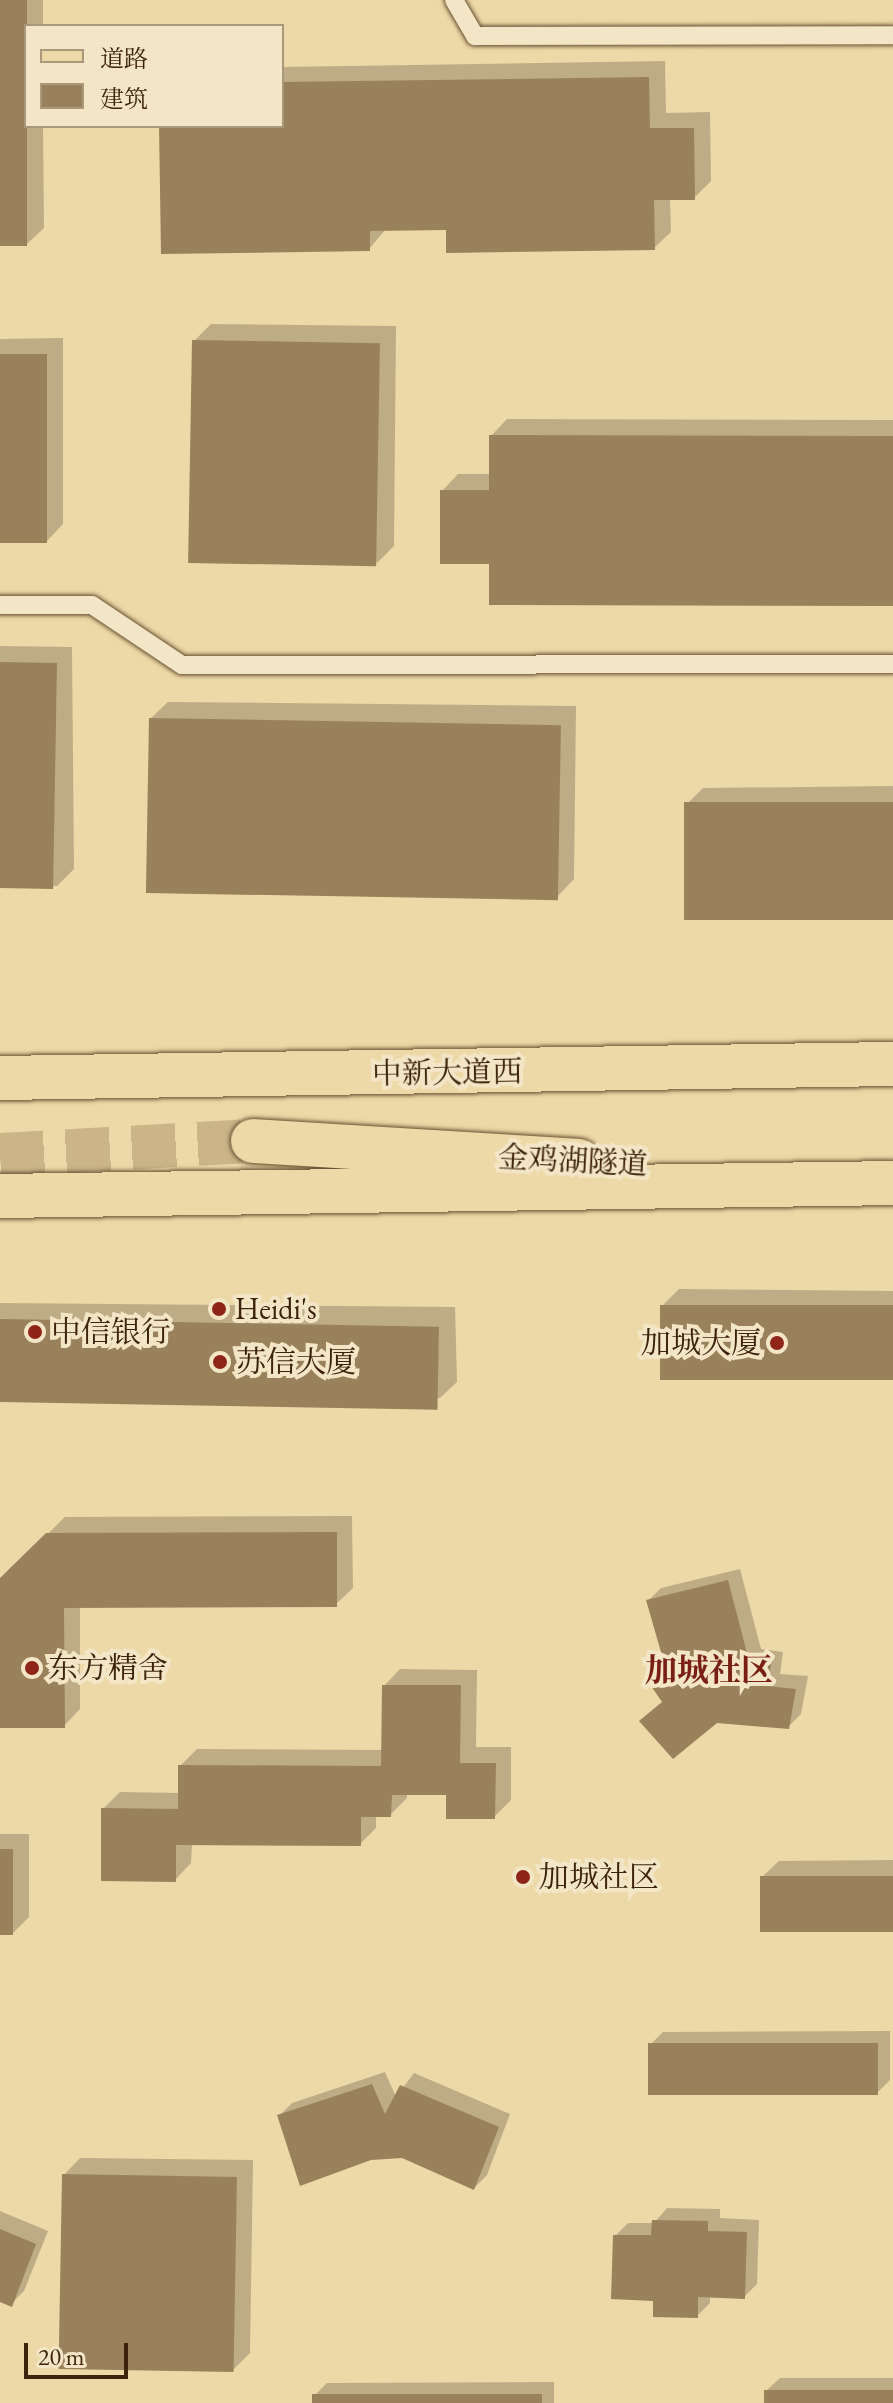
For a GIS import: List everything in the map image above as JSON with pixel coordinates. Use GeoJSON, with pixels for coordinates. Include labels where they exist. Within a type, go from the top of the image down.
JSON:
{"type":"FeatureCollection","features":[{"type":"Feature","properties":{"kind":"main road","name":"中新大道西"},"geometry":{"type":"LineString","coordinates":[[0,1078],[893,1064]]}},
{"type":"Feature","properties":{"kind":"main road","name":"金鸡湖隧道"},"geometry":{"type":"LineString","coordinates":[[253,1141],[893,1181]]}},
{"type":"Feature","properties":{"kind":"main road"},"geometry":{"type":"LineString","coordinates":[[0,1196],[893,1181]]}},
{"type":"Feature","properties":{"kind":"lane"},"geometry":{"type":"LineString","coordinates":[[454,0],[475,36],[893,35]]}},
{"type":"Feature","properties":{"kind":"lane"},"geometry":{"type":"LineString","coordinates":[[0,605],[92,605],[182,665],[893,664]]}},
{"type":"Feature","properties":{"kind":"building"},"geometry":{"type":"Polygon","coordinates":[[[0,0],[27,0],[27,24],[24,24],[24,128],[27,128],[27,246],[0,246],[0,0]]]}},
{"type":"Feature","properties":{"kind":"building"},"geometry":{"type":"Polygon","coordinates":[[[649,77],[650,128],[694,128],[695,200],[654,200],[655,250],[446,253],[446,230],[370,231],[370,251],[161,254],[159,128],[284,128],[284,82],[649,77]]]}},
{"type":"Feature","properties":{"kind":"building"},"geometry":{"type":"Polygon","coordinates":[[[192,340],[380,343],[376,566],[188,563],[192,340]]]}},
{"type":"Feature","properties":{"kind":"building"},"geometry":{"type":"Polygon","coordinates":[[[0,354],[47,354],[47,543],[0,543],[0,354]]]}},
{"type":"Feature","properties":{"kind":"building"},"geometry":{"type":"Polygon","coordinates":[[[489,435],[893,436],[893,606],[489,605],[489,564],[440,564],[440,490],[489,490],[489,435]]]}},
{"type":"Feature","properties":{"kind":"building"},"geometry":{"type":"Polygon","coordinates":[[[0,662],[57,663],[53,889],[0,888],[0,662]]]}},
{"type":"Feature","properties":{"kind":"building"},"geometry":{"type":"Polygon","coordinates":[[[149,718],[561,725],[558,900],[146,893],[149,718]]]}},
{"type":"Feature","properties":{"kind":"building"},"geometry":{"type":"Polygon","coordinates":[[[684,802],[893,802],[893,920],[684,920],[684,802]]]}},
{"type":"Feature","properties":{"kind":"building","name":"加城大厦"},"geometry":{"type":"Polygon","coordinates":[[[660,1305],[893,1305],[893,1380],[660,1380],[660,1305]]]}},
{"type":"Feature","properties":{"kind":"building","name":"苏信大厦"},"geometry":{"type":"Polygon","coordinates":[[[0,1319],[439,1327],[437,1410],[0,1402],[0,1319]]]}},
{"type":"Feature","properties":{"kind":"building","name":"东方精舍"},"geometry":{"type":"Polygon","coordinates":[[[337,1532],[337,1607],[64,1608],[65,1728],[0,1728],[0,1578],[46,1533],[337,1532]]]}},
{"type":"Feature","properties":{"kind":"building"},"geometry":{"type":"Polygon","coordinates":[[[728,1580],[749,1661],[771,1664],[768,1686],[796,1689],[789,1729],[717,1723],[673,1759],[639,1721],[662,1702],[651,1686],[667,1673],[646,1600],[728,1580]]]}},
{"type":"Feature","properties":{"kind":"building"},"geometry":{"type":"Polygon","coordinates":[[[382,1685],[461,1685],[460,1763],[496,1763],[495,1819],[446,1819],[446,1795],[392,1795],[391,1817],[361,1817],[361,1846],[176,1845],[176,1882],[101,1881],[101,1808],[178,1809],[178,1765],[381,1766],[382,1685]]]}},
{"type":"Feature","properties":{"kind":"building"},"geometry":{"type":"Polygon","coordinates":[[[0,1849],[13,1849],[13,1935],[0,1935],[0,1849]]]}},
{"type":"Feature","properties":{"kind":"building"},"geometry":{"type":"Polygon","coordinates":[[[760,1876],[893,1876],[893,1932],[760,1932],[760,1876]]]}},
{"type":"Feature","properties":{"kind":"building"},"geometry":{"type":"Polygon","coordinates":[[[648,2043],[878,2043],[878,2095],[648,2095],[648,2043]]]}},
{"type":"Feature","properties":{"kind":"building"},"geometry":{"type":"Polygon","coordinates":[[[372,2084],[385,2114],[400,2085],[499,2127],[474,2190],[402,2158],[371,2160],[300,2186],[277,2115],[372,2084]]]}},
{"type":"Feature","properties":{"kind":"building"},"geometry":{"type":"Polygon","coordinates":[[[62,2174],[237,2177],[234,2372],[59,2369],[62,2174]]]}},
{"type":"Feature","properties":{"kind":"building"},"geometry":{"type":"Polygon","coordinates":[[[652,2220],[708,2221],[708,2231],[747,2232],[745,2299],[698,2297],[698,2318],[653,2317],[653,2301],[611,2299],[613,2235],[651,2235],[652,2220]]]}},
{"type":"Feature","properties":{"kind":"building"},"geometry":{"type":"Polygon","coordinates":[[[0,2229],[36,2244],[12,2307],[0,2302],[0,2229]]]}},
{"type":"Feature","properties":{"kind":"building"},"geometry":{"type":"Polygon","coordinates":[[[764,2390],[893,2390],[893,2403],[764,2403],[764,2390]]]}},
{"type":"Feature","properties":{"kind":"building"},"geometry":{"type":"Polygon","coordinates":[[[312,2394],[542,2394],[542,2403],[312,2403],[312,2394]]]}},
{"type":"Feature","properties":{"kind":"tunnel"},"geometry":{"type":"LineString","coordinates":[[0,1155],[253,1141]]}},
{"type":"Feature","properties":{"kind":"place","name":"Heidi's"},"geometry":{"type":"Point","coordinates":[219,1309]}},
{"type":"Feature","properties":{"kind":"place","name":"中信银行"},"geometry":{"type":"Point","coordinates":[35,1332]}},
{"type":"Feature","properties":{"kind":"place","name":"加城大厦"},"geometry":{"type":"Point","coordinates":[777,1343]}},
{"type":"Feature","properties":{"kind":"place","name":"苏信大厦"},"geometry":{"type":"Point","coordinates":[220,1362]}},
{"type":"Feature","properties":{"kind":"place","name":"东方精舍"},"geometry":{"type":"Point","coordinates":[32,1668]}},
{"type":"Feature","properties":{"kind":"place","name":"加城社区"},"geometry":{"type":"Point","coordinates":[523,1877]}},
{"type":"Feature","properties":{"kind":"district","name":"加城社区"},"geometry":{"type":"Point","coordinates":[709,1670]}}]}
